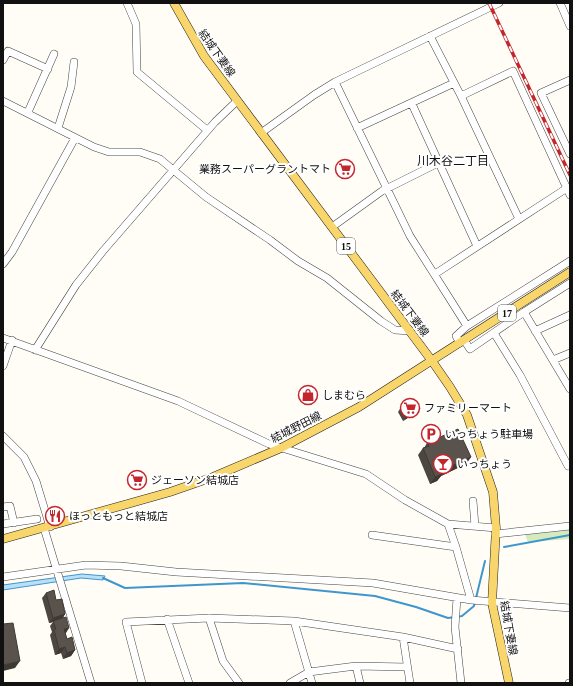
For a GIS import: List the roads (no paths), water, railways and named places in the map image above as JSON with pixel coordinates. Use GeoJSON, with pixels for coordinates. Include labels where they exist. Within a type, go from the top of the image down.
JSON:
{"type":"FeatureCollection","features":[{"type":"Feature","properties":{"kind":"main road","name":"結城下妻線"},"geometry":{"type":"LineString","coordinates":[[174,3],[204,56],[432,361],[458,400],[474,432],[493,492],[495,531],[492,603],[509,683]]}},
{"type":"Feature","properties":{"kind":"main road","name":"結城野田線"},"geometry":{"type":"LineString","coordinates":[[3,539],[170,492],[220,474],[281,448],[359,407],[570,272]]}},
{"type":"Feature","properties":{"kind":"street"},"geometry":{"type":"LineString","coordinates":[[127,3],[136,24],[137,72],[207,130]]}},
{"type":"Feature","properties":{"kind":"street"},"geometry":{"type":"LineString","coordinates":[[261,133],[314,95],[335,82],[498,3]]}},
{"type":"Feature","properties":{"kind":"street"},"geometry":{"type":"LineString","coordinates":[[560,3],[570,24]]}},
{"type":"Feature","properties":{"kind":"street"},"geometry":{"type":"LineString","coordinates":[[430,36],[461,96],[519,219]]}},
{"type":"Feature","properties":{"kind":"street"},"geometry":{"type":"LineString","coordinates":[[3,60],[8,52],[48,69]]}},
{"type":"Feature","properties":{"kind":"street"},"geometry":{"type":"LineString","coordinates":[[28,112],[54,54]]}},
{"type":"Feature","properties":{"kind":"street"},"geometry":{"type":"LineString","coordinates":[[58,128],[71,87],[74,62]]}},
{"type":"Feature","properties":{"kind":"street"},"geometry":{"type":"LineString","coordinates":[[435,274],[519,219],[569,191],[513,71],[461,96]]}},
{"type":"Feature","properties":{"kind":"street"},"geometry":{"type":"LineString","coordinates":[[570,80],[541,93],[570,154]]}},
{"type":"Feature","properties":{"kind":"street"},"geometry":{"type":"LineString","coordinates":[[335,82],[410,236],[467,326]]}},
{"type":"Feature","properties":{"kind":"street"},"geometry":{"type":"LineString","coordinates":[[357,128],[412,104],[454,83]]}},
{"type":"Feature","properties":{"kind":"street"},"geometry":{"type":"LineString","coordinates":[[3,100],[94,147],[110,152],[140,152],[151,155],[175,170],[206,197],[270,240],[298,261],[327,278],[381,321],[395,330],[410,332]]}},
{"type":"Feature","properties":{"kind":"street"},"geometry":{"type":"LineString","coordinates":[[35,350],[76,285],[98,256],[175,170],[207,130],[237,100]]}},
{"type":"Feature","properties":{"kind":"street"},"geometry":{"type":"LineString","coordinates":[[412,104],[476,246]]}},
{"type":"Feature","properties":{"kind":"street"},"geometry":{"type":"LineString","coordinates":[[3,264],[12,252],[75,138]]}},
{"type":"Feature","properties":{"kind":"street"},"geometry":{"type":"LineString","coordinates":[[332,227],[386,188],[438,163]]}},
{"type":"Feature","properties":{"kind":"street"},"geometry":{"type":"LineString","coordinates":[[570,261],[467,326],[457,333],[456,336],[470,349],[570,283]]}},
{"type":"Feature","properties":{"kind":"street"},"geometry":{"type":"LineString","coordinates":[[524,312],[570,389]]}},
{"type":"Feature","properties":{"kind":"street"},"geometry":{"type":"LineString","coordinates":[[535,331],[570,316]]}},
{"type":"Feature","properties":{"kind":"street"},"geometry":{"type":"LineString","coordinates":[[494,333],[520,375],[568,466],[570,465]]}},
{"type":"Feature","properties":{"kind":"street"},"geometry":{"type":"LineString","coordinates":[[3,338],[178,401],[281,448],[366,474],[405,500],[448,524],[475,526],[495,531],[570,526]]}},
{"type":"Feature","properties":{"kind":"street"},"geometry":{"type":"LineString","coordinates":[[3,366],[12,340]]}},
{"type":"Feature","properties":{"kind":"street"},"geometry":{"type":"LineString","coordinates":[[553,360],[570,353]]}},
{"type":"Feature","properties":{"kind":"street"},"geometry":{"type":"LineString","coordinates":[[3,436],[24,457],[36,481],[56,569],[91,683]]}},
{"type":"Feature","properties":{"kind":"street"},"geometry":{"type":"LineString","coordinates":[[473,501],[475,526]]}},
{"type":"Feature","properties":{"kind":"street"},"geometry":{"type":"LineString","coordinates":[[3,507],[10,506],[14,523]]}},
{"type":"Feature","properties":{"kind":"street"},"geometry":{"type":"LineString","coordinates":[[3,524],[37,519]]}},
{"type":"Feature","properties":{"kind":"street"},"geometry":{"type":"LineString","coordinates":[[448,524],[471,600]]}},
{"type":"Feature","properties":{"kind":"street"},"geometry":{"type":"LineString","coordinates":[[372,535],[456,547]]}},
{"type":"Feature","properties":{"kind":"street"},"geometry":{"type":"LineString","coordinates":[[3,577],[86,565],[122,566],[176,572],[373,583],[492,603],[570,608]]}},
{"type":"Feature","properties":{"kind":"street"},"geometry":{"type":"LineString","coordinates":[[457,598],[455,627],[461,683]]}},
{"type":"Feature","properties":{"kind":"street"},"geometry":{"type":"LineString","coordinates":[[142,683],[126,622],[209,618],[294,621],[403,636],[458,649]]}},
{"type":"Feature","properties":{"kind":"street"},"geometry":{"type":"LineString","coordinates":[[209,618],[223,660],[239,683]]}},
{"type":"Feature","properties":{"kind":"street"},"geometry":{"type":"LineString","coordinates":[[167,619],[189,683]]}},
{"type":"Feature","properties":{"kind":"street"},"geometry":{"type":"LineString","coordinates":[[294,621],[312,683]]}},
{"type":"Feature","properties":{"kind":"street"},"geometry":{"type":"LineString","coordinates":[[403,636],[410,683]]}},
{"type":"Feature","properties":{"kind":"street"},"geometry":{"type":"LineString","coordinates":[[290,683],[309,672],[356,666],[407,667]]}},
{"type":"Feature","properties":{"kind":"street"},"geometry":{"type":"LineString","coordinates":[[356,666],[360,683]]}},
{"type":"Feature","properties":{"kind":"water"},"geometry":{"type":"Polygon","coordinates":[[[82,574],[105,576],[103,580],[81,578],[3,590],[3,585],[82,574]]]}},
{"type":"Feature","properties":{"kind":"waterway"},"geometry":{"type":"LineString","coordinates":[[504,547],[570,535]]}},
{"type":"Feature","properties":{"kind":"waterway"},"geometry":{"type":"LineString","coordinates":[[476,598],[485,561]]}},
{"type":"Feature","properties":{"kind":"waterway"},"geometry":{"type":"LineString","coordinates":[[103,578],[125,588],[243,583],[375,596],[416,607],[448,618],[462,616],[474,606],[475,602]]}},
{"type":"Feature","properties":{"kind":"railway"},"geometry":{"type":"LineString","coordinates":[[489,3],[570,175]]}},
{"type":"Feature","properties":{"kind":"place","name":"業務スーパーグラントマト"},"geometry":{"type":"Point","coordinates":[345,169]}},
{"type":"Feature","properties":{"kind":"place","name":"しまむら"},"geometry":{"type":"Point","coordinates":[308,395]}},
{"type":"Feature","properties":{"kind":"place","name":"ファミリーマート"},"geometry":{"type":"Point","coordinates":[410,408]}},
{"type":"Feature","properties":{"kind":"place","name":"いっちょう駐車場"},"geometry":{"type":"Point","coordinates":[431,434]}},
{"type":"Feature","properties":{"kind":"place","name":"いっちょう"},"geometry":{"type":"Point","coordinates":[443,464]}},
{"type":"Feature","properties":{"kind":"place","name":"ジェーソン結城店"},"geometry":{"type":"Point","coordinates":[137,480]}},
{"type":"Feature","properties":{"kind":"place","name":"ほっともっと結城店"},"geometry":{"type":"Point","coordinates":[55,516]}},
{"type":"Feature","properties":{"kind":"district","name":"川木谷二丁目"},"geometry":{"type":"Point","coordinates":[453,161]}}]}
